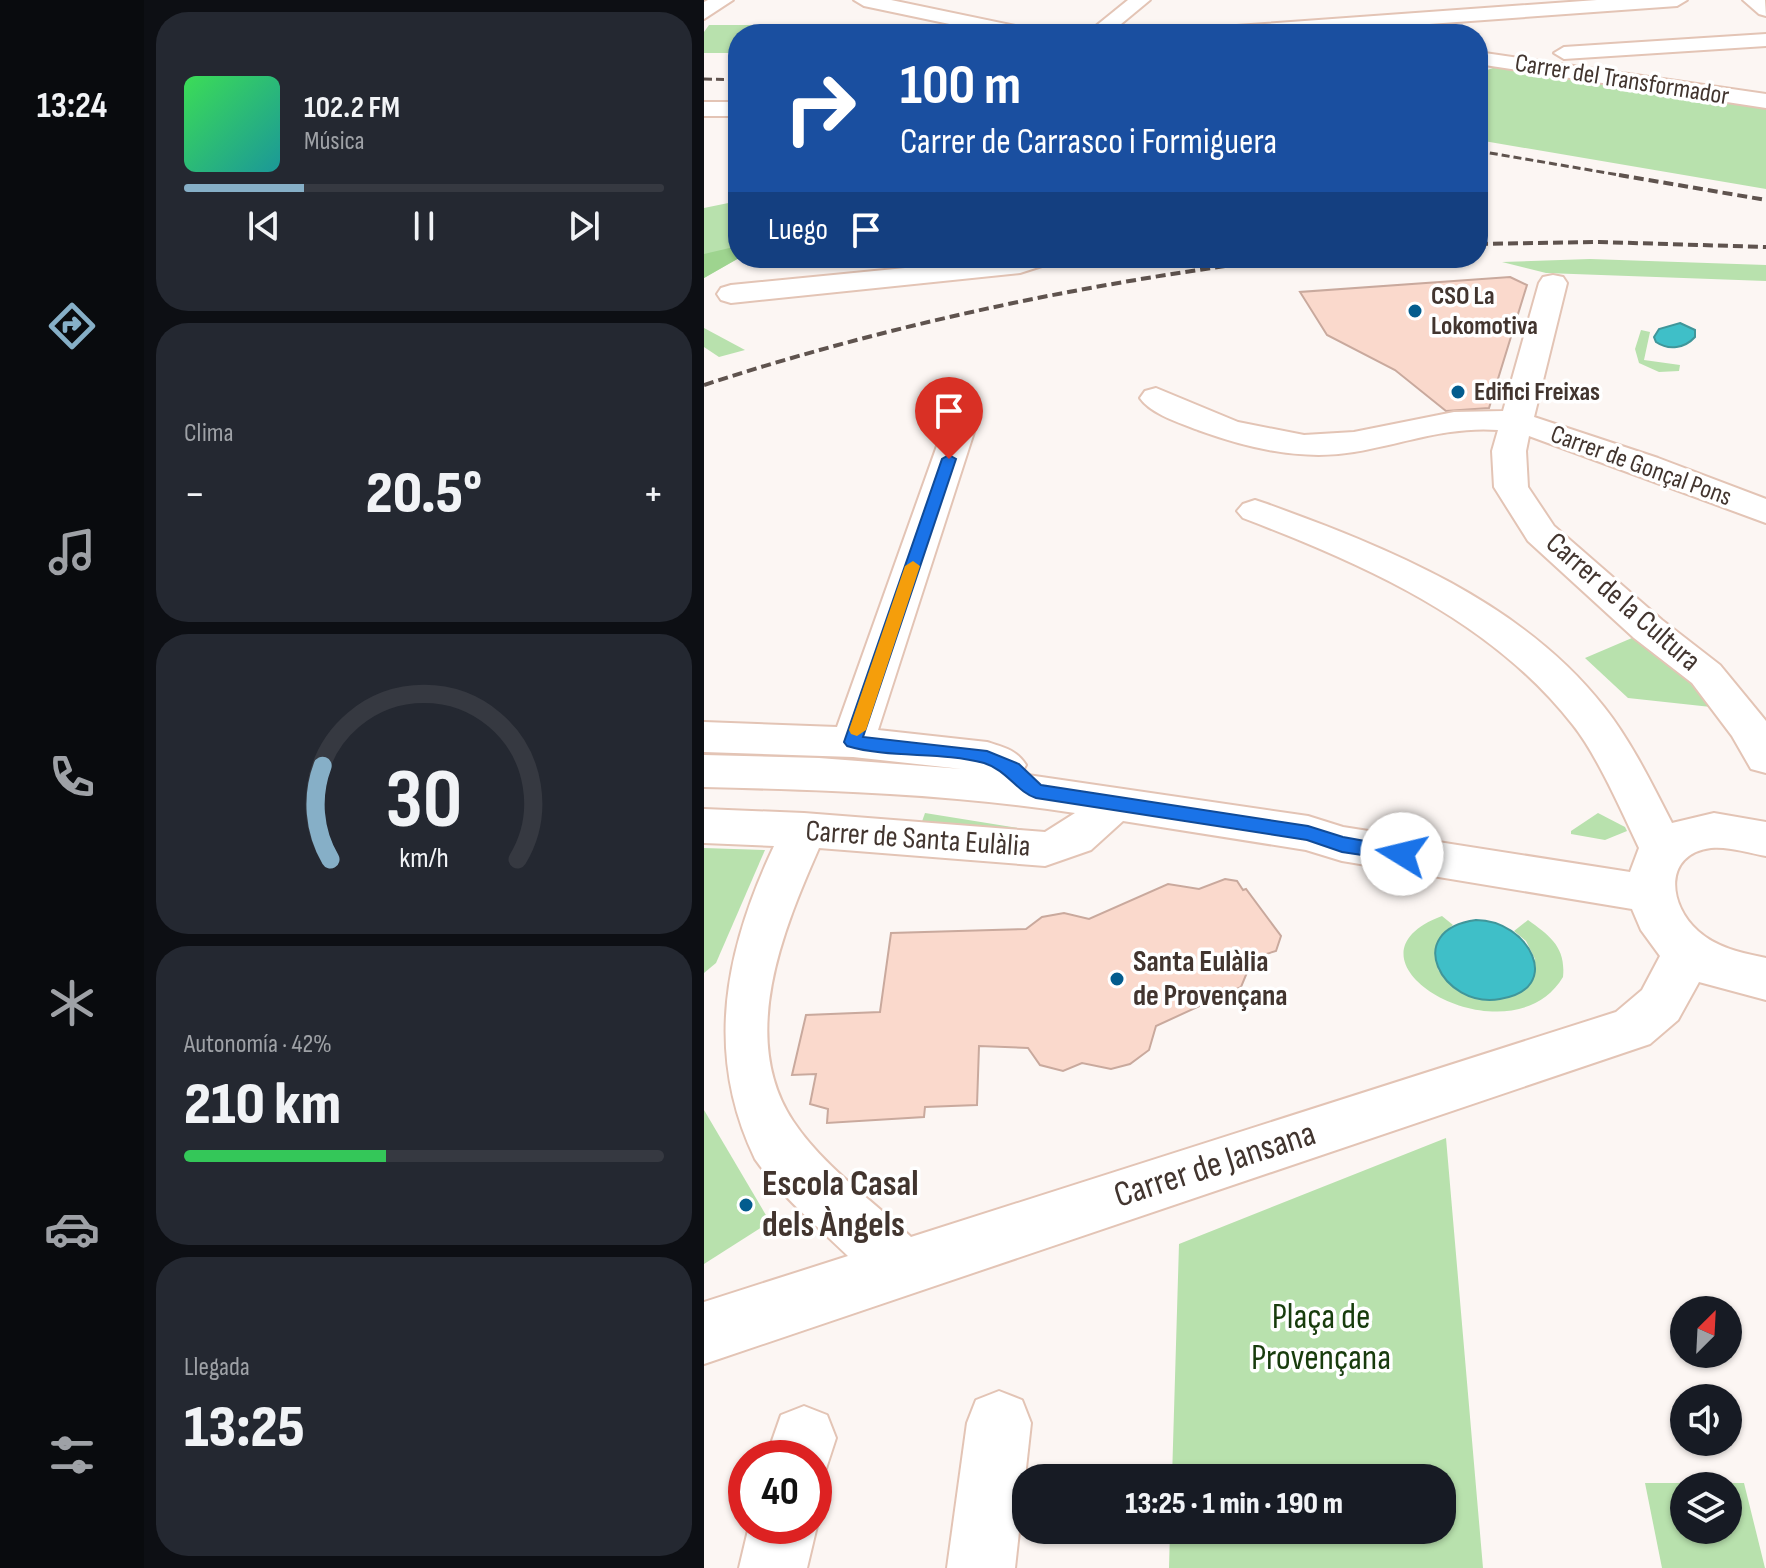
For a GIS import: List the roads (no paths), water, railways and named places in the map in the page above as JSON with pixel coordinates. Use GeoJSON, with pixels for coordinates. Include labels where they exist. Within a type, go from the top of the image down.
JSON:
{"type":"FeatureCollection","features":[{"type":"Feature","properties":{"kind":"street"},"geometry":{"type":"LineString","coordinates":[[864,0],[904,3],[986,24]]}},
{"type":"Feature","properties":{"kind":"street"},"geometry":{"type":"LineString","coordinates":[[1109,24],[1140,0]]}},
{"type":"Feature","properties":{"kind":"street"},"geometry":{"type":"LineString","coordinates":[[1333,24],[1677,0]]}},
{"type":"Feature","properties":{"kind":"street"},"geometry":{"type":"LineString","coordinates":[[1753,0],[1766,10]]}},
{"type":"Feature","properties":{"kind":"street"},"geometry":{"type":"LineString","coordinates":[[1276,8],[1291,24]]}},
{"type":"Feature","properties":{"kind":"street"},"geometry":{"type":"LineString","coordinates":[[1488,57],[1766,40]]}},
{"type":"Feature","properties":{"kind":"street","name":"Carrer del Transformador"},"geometry":{"type":"LineString","coordinates":[[1488,59],[1766,101]]}},
{"type":"Feature","properties":{"kind":"street"},"geometry":{"type":"LineString","coordinates":[[704,109],[728,109]]}},
{"type":"Feature","properties":{"kind":"street"},"geometry":{"type":"LineString","coordinates":[[704,306],[731,294],[773,268]]}},
{"type":"Feature","properties":{"kind":"street"},"geometry":{"type":"LineString","coordinates":[[731,294],[990,268]]}},
{"type":"Feature","properties":{"kind":"street","name":"Carrer de la Cultura"},"geometry":{"type":"LineString","coordinates":[[1553,283],[1509,451],[1511,487],[1541,533],[1648,629],[1706,674],[1749,728],[1766,758]]}},
{"type":"Feature","properties":{"kind":"street"},"geometry":{"type":"LineString","coordinates":[[1156,398],[1194,419],[1254,436],[1315,446],[1351,443],[1449,420],[1516,422]]}},
{"type":"Feature","properties":{"kind":"street","name":"Carrer de Gonçal Pons"},"geometry":{"type":"LineString","coordinates":[[1516,422],[1647,463],[1766,512]]}},
{"type":"Feature","properties":{"kind":"street"},"geometry":{"type":"LineString","coordinates":[[853,742],[959,429]]}},
{"type":"Feature","properties":{"kind":"street"},"geometry":{"type":"LineString","coordinates":[[1255,511],[1332,540],[1427,584],[1471,611],[1534,658],[1587,713],[1656,871],[1655,914],[1687,951],[1717,968],[1747,978],[1766,979]]}},
{"type":"Feature","properties":{"kind":"street","name":"Carrer de Santa Eulàlia"},"geometry":{"type":"LineString","coordinates":[[704,737],[853,742],[987,757],[1013,769],[1036,791]]}},
{"type":"Feature","properties":{"kind":"street","name":"Carrer de Santa Eulàlia"},"geometry":{"type":"LineString","coordinates":[[704,771],[819,774],[1036,791],[1308,833],[1342,844],[1656,871]]}},
{"type":"Feature","properties":{"kind":"street","name":"Carrer de Santa Eulàlia"},"geometry":{"type":"LineString","coordinates":[[704,826],[804,830],[1045,849],[1076,838],[1115,802]]}},
{"type":"Feature","properties":{"kind":"street"},"geometry":{"type":"LineString","coordinates":[[804,830],[766,912],[749,964],[739,1033],[745,1076],[756,1108],[775,1140],[900,1267]]}},
{"type":"Feature","properties":{"kind":"street"},"geometry":{"type":"LineString","coordinates":[[1656,871],[1678,839],[1699,832],[1724,830],[1766,839]]}},
{"type":"Feature","properties":{"kind":"street","name":"Carrer de Jansana"},"geometry":{"type":"LineString","coordinates":[[704,1333],[1632,1029],[1651,1019],[1663,1004],[1687,951]]}},
{"type":"Feature","properties":{"kind":"street"},"geometry":{"type":"LineString","coordinates":[[981,1568],[999,1423]]}},
{"type":"Feature","properties":{"kind":"street"},"geometry":{"type":"LineString","coordinates":[[773,1568],[779,1544]]}},
{"type":"Feature","properties":{"kind":"water"},"geometry":{"type":"Polygon","coordinates":[[[1680,323],[1695,330],[1691,341],[1671,347],[1656,342],[1654,337],[1659,329],[1680,323]]]}},
{"type":"Feature","properties":{"kind":"water"},"geometry":{"type":"Polygon","coordinates":[[[1476,920],[1495,923],[1524,942],[1535,970],[1531,982],[1520,993],[1500,999],[1479,999],[1461,992],[1447,981],[1438,967],[1435,952],[1440,938],[1453,927],[1476,920]]]}},
{"type":"Feature","properties":{"kind":"railway"},"geometry":{"type":"LineString","coordinates":[[704,79],[728,80]]}},
{"type":"Feature","properties":{"kind":"railway"},"geometry":{"type":"LineString","coordinates":[[1488,153],[1631,177]]}},
{"type":"Feature","properties":{"kind":"railway"},"geometry":{"type":"LineString","coordinates":[[1619,175],[1766,200]]}},
{"type":"Feature","properties":{"kind":"railway"},"geometry":{"type":"LineString","coordinates":[[1488,244],[1599,242],[1766,247]]}},
{"type":"Feature","properties":{"kind":"railway"},"geometry":{"type":"LineString","coordinates":[[704,385],[919,324],[1064,293],[1211,268]]}},
{"type":"Feature","properties":{"kind":"place","name":"CSO La Lokomotiva"},"geometry":{"type":"Point","coordinates":[1415,311]}},
{"type":"Feature","properties":{"kind":"place","name":"Edifici Freixas"},"geometry":{"type":"Point","coordinates":[1458,392]}},
{"type":"Feature","properties":{"kind":"place","name":"Santa Eulàlia de Provençana"},"geometry":{"type":"Point","coordinates":[1117,979]}},
{"type":"Feature","properties":{"kind":"place","name":"Escola Casal dels Àngels"},"geometry":{"type":"Point","coordinates":[746,1205]}},
{"type":"Feature","properties":{"kind":"park label","name":"Plaça de Provençana"},"geometry":{"type":"Point","coordinates":[1321,1338]}}]}
